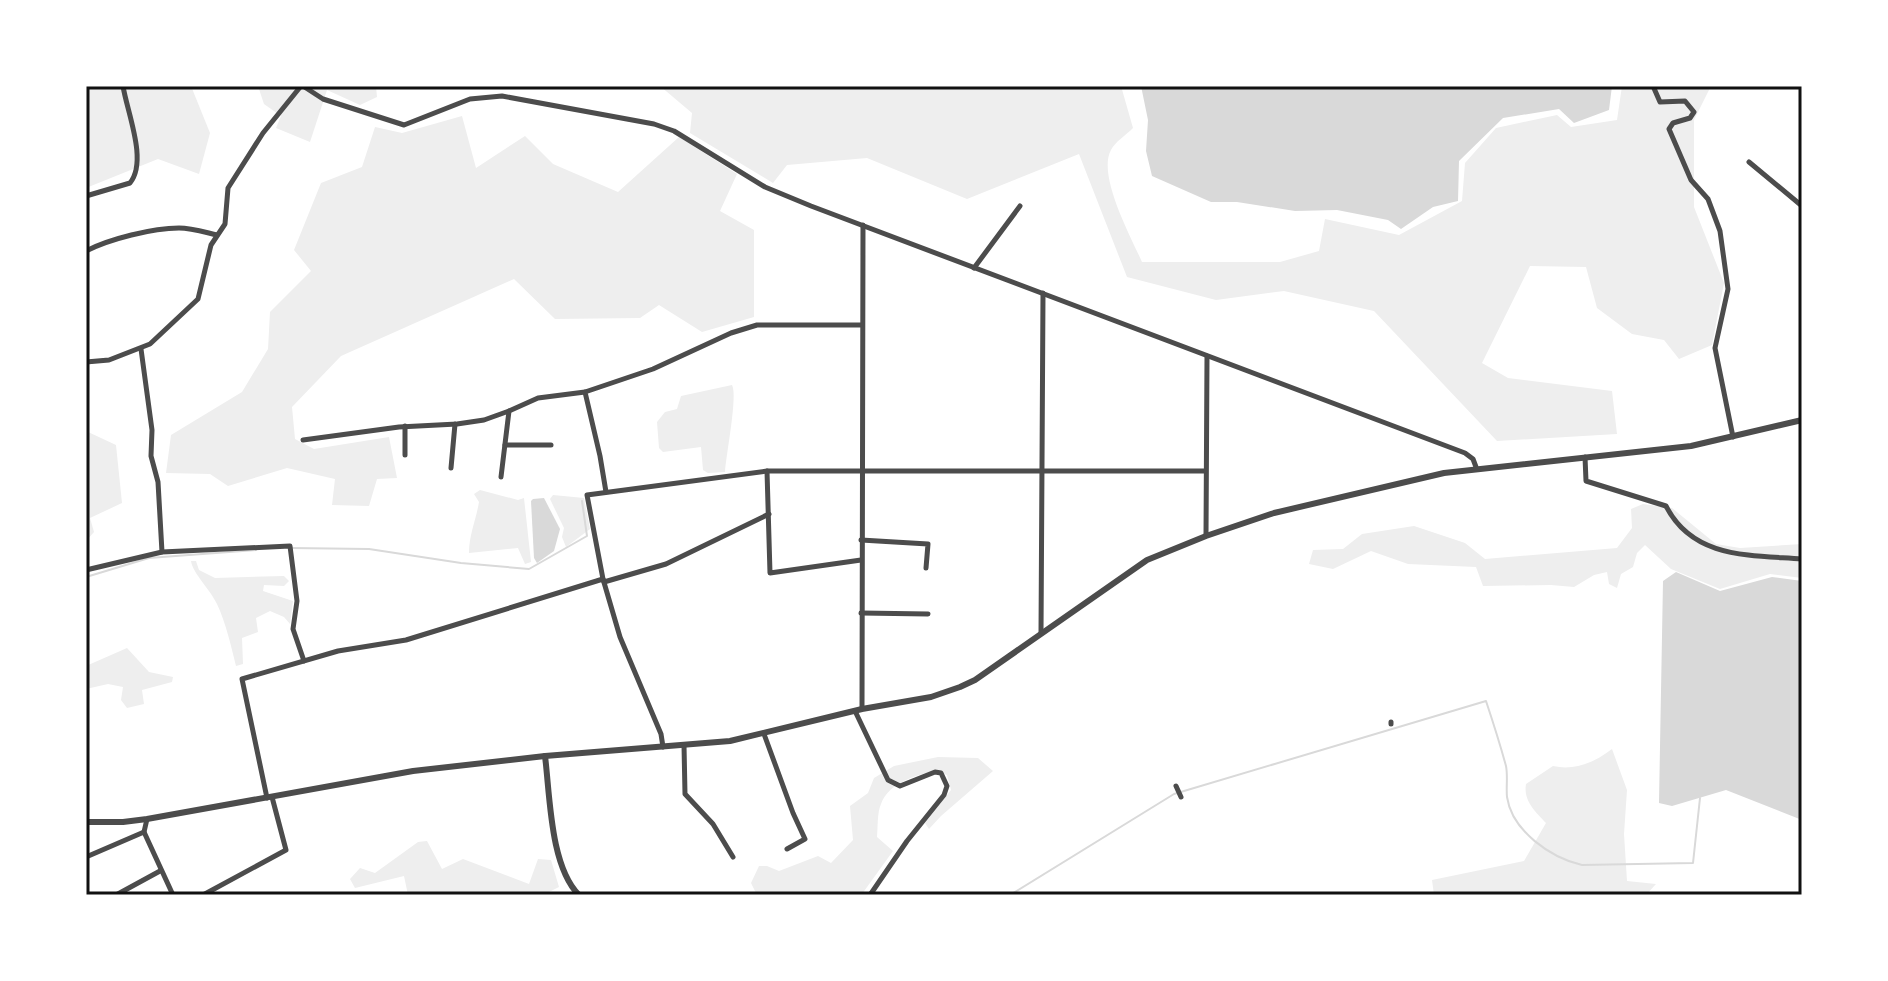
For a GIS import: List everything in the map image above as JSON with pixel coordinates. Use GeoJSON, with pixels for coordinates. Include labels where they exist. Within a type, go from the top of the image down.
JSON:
{"type":"FeatureCollection","features":[{"type":"Feature","properties":{"kind":"street"},"geometry":{"type":"LineString","coordinates":[[86,196],[126,185],[135,177],[136,140],[123,86]]}},
{"type":"Feature","properties":{"kind":"street"},"geometry":{"type":"LineString","coordinates":[[86,362],[109,360],[150,344],[198,299],[211,245],[225,224],[226,194],[232,181],[263,133],[302,86],[323,99],[371,117],[404,125],[470,99],[502,96],[667,127],[765,187],[1465,453],[1473,459],[1476,467]]}},
{"type":"Feature","properties":{"kind":"street"},"geometry":{"type":"LineString","coordinates":[[1653,86],[1660,102],[1685,101],[1694,112],[1690,118],[1673,123],[1669,129],[1691,180],[1712,206],[1720,231],[1728,289],[1715,348],[1733,437]]}},
{"type":"Feature","properties":{"kind":"street"},"geometry":{"type":"LineString","coordinates":[[1749,162],[1802,206]]}},
{"type":"Feature","properties":{"kind":"street"},"geometry":{"type":"LineString","coordinates":[[974,268],[1020,206]]}},
{"type":"Feature","properties":{"kind":"street"},"geometry":{"type":"LineString","coordinates":[[863,225],[863,471],[858,710],[888,780],[900,786],[908,785],[935,772],[941,773],[947,786],[944,795],[870,895]]}},
{"type":"Feature","properties":{"kind":"street"},"geometry":{"type":"LineString","coordinates":[[86,251],[105,243],[167,229],[182,228],[217,235]]}},
{"type":"Feature","properties":{"kind":"street"},"geometry":{"type":"LineString","coordinates":[[1041,633],[1043,293]]}},
{"type":"Feature","properties":{"kind":"street"},"geometry":{"type":"LineString","coordinates":[[303,440],[405,426],[484,420],[538,398],[585,392],[653,369],[731,333],[757,325],[861,325]]}},
{"type":"Feature","properties":{"kind":"street"},"geometry":{"type":"LineString","coordinates":[[141,349],[152,430],[151,456],[158,482],[162,552]]}},
{"type":"Feature","properties":{"kind":"street"},"geometry":{"type":"LineString","coordinates":[[1206,536],[1207,356]]}},
{"type":"Feature","properties":{"kind":"street"},"geometry":{"type":"LineString","coordinates":[[585,392],[606,492]]}},
{"type":"Feature","properties":{"kind":"street"},"geometry":{"type":"LineString","coordinates":[[501,477],[509,411]]}},
{"type":"Feature","properties":{"kind":"street"},"geometry":{"type":"LineString","coordinates":[[86,822],[147,819],[413,771],[684,745],[764,734],[858,710],[931,697],[960,687],[1147,560],[1274,513],[1476,467],[1691,446],[1802,420]]}},
{"type":"Feature","properties":{"kind":"street"},"geometry":{"type":"LineString","coordinates":[[451,468],[455,424]]}},
{"type":"Feature","properties":{"kind":"street"},"geometry":{"type":"LineString","coordinates":[[405,426],[405,455]]}},
{"type":"Feature","properties":{"kind":"street"},"geometry":{"type":"LineString","coordinates":[[505,445],[551,445]]}},
{"type":"Feature","properties":{"kind":"street"},"geometry":{"type":"LineString","coordinates":[[1585,457],[1586,481],[1666,506],[1672,518],[1698,542],[1719,552],[1802,559]]}},
{"type":"Feature","properties":{"kind":"street"},"geometry":{"type":"LineString","coordinates":[[663,747],[661,734],[620,637],[604,580],[587,495],[767,471],[1205,471]]}},
{"type":"Feature","properties":{"kind":"street"},"geometry":{"type":"LineString","coordinates":[[767,471],[770,573],[861,560]]}},
{"type":"Feature","properties":{"kind":"street"},"geometry":{"type":"LineString","coordinates":[[203,895],[286,850],[270,798],[242,679],[338,651],[406,640],[666,564],[769,514]]}},
{"type":"Feature","properties":{"kind":"street"},"geometry":{"type":"LineString","coordinates":[[861,540],[928,544],[926,568]]}},
{"type":"Feature","properties":{"kind":"street"},"geometry":{"type":"LineString","coordinates":[[86,570],[162,552],[290,546],[297,601],[293,629],[304,661]]}},
{"type":"Feature","properties":{"kind":"street"},"geometry":{"type":"LineString","coordinates":[[861,613],[928,614]]}},
{"type":"Feature","properties":{"kind":"street"},"geometry":{"type":"LineString","coordinates":[[764,734],[805,839],[787,849]]}},
{"type":"Feature","properties":{"kind":"street"},"geometry":{"type":"LineString","coordinates":[[684,745],[685,794],[713,824],[733,857]]}},
{"type":"Feature","properties":{"kind":"street"},"geometry":{"type":"LineString","coordinates":[[545,756],[558,850],[564,872],[579,895]]}},
{"type":"Feature","properties":{"kind":"street"},"geometry":{"type":"LineString","coordinates":[[1177,787],[1181,797]]}},
{"type":"Feature","properties":{"kind":"street"},"geometry":{"type":"LineString","coordinates":[[147,819],[144,832],[173,895]]}},
{"type":"Feature","properties":{"kind":"street"},"geometry":{"type":"LineString","coordinates":[[86,857],[144,832]]}},
{"type":"Feature","properties":{"kind":"street"},"geometry":{"type":"LineString","coordinates":[[116,895],[161,871]]}},
{"type":"Feature","properties":{"kind":"shaded area"},"geometry":{"type":"Polygon","coordinates":[[[86,86],[191,86],[210,133],[199,174],[158,159],[86,188],[86,86]]]}},
{"type":"Feature","properties":{"kind":"shaded area"},"geometry":{"type":"Polygon","coordinates":[[[258,86],[376,86],[377,97],[360,105],[327,90],[310,142],[276,128],[281,116],[264,104],[258,86]]]}},
{"type":"Feature","properties":{"kind":"shaded area"},"geometry":{"type":"Polygon","coordinates":[[[660,86],[1121,86],[1133,128],[1111,150],[1108,175],[1117,206],[1142,262],[1280,262],[1319,251],[1325,219],[1399,235],[1462,201],[1465,163],[1496,128],[1557,115],[1571,127],[1617,120],[1622,86],[1711,86],[1694,120],[1694,207],[1724,283],[1712,345],[1679,359],[1664,340],[1632,334],[1597,308],[1586,267],[1530,266],[1482,363],[1508,378],[1612,391],[1617,434],[1497,441],[1374,311],[1284,291],[1216,300],[1127,277],[1079,154],[967,199],[867,158],[787,165],[773,183],[690,133],[692,113],[660,86]]]}},
{"type":"Feature","properties":{"kind":"shaded area"},"geometry":{"type":"Polygon","coordinates":[[[1141,86],[1612,86],[1609,110],[1574,123],[1559,109],[1503,118],[1459,161],[1458,201],[1433,207],[1401,229],[1388,220],[1337,210],[1295,211],[1237,202],[1211,202],[1152,176],[1146,151],[1148,120],[1141,86]]]}},
{"type":"Feature","properties":{"kind":"shaded area"},"geometry":{"type":"Polygon","coordinates":[[[462,116],[476,168],[525,136],[553,164],[618,192],[679,137],[737,174],[720,211],[754,230],[754,317],[702,332],[659,305],[640,318],[555,319],[514,279],[341,356],[292,407],[295,439],[314,449],[389,437],[397,478],[377,479],[369,506],[332,505],[335,479],[287,468],[228,486],[210,474],[166,473],[171,435],[242,392],[268,349],[270,312],[311,271],[294,250],[321,183],[362,167],[375,127],[402,133],[462,116]]]}},
{"type":"Feature","properties":{"kind":"shaded area"},"geometry":{"type":"Polygon","coordinates":[[[732,385],[733,412],[725,472],[708,473],[703,470],[701,447],[663,452],[659,448],[657,422],[665,412],[677,409],[681,396],[732,385]]]}},
{"type":"Feature","properties":{"kind":"shaded area"},"geometry":{"type":"Polygon","coordinates":[[[86,431],[116,445],[122,503],[90,518],[94,532],[86,541],[86,431]]]}},
{"type":"Feature","properties":{"kind":"shaded area"},"geometry":{"type":"Polygon","coordinates":[[[480,490],[518,500],[524,498],[531,562],[525,564],[518,548],[469,553],[479,502],[474,494],[480,490]]]}},
{"type":"Feature","properties":{"kind":"shaded area"},"geometry":{"type":"Polygon","coordinates":[[[553,495],[584,498],[590,529],[566,547],[562,537],[564,528],[550,499],[553,495]]]}},
{"type":"Feature","properties":{"kind":"shaded area"},"geometry":{"type":"Polygon","coordinates":[[[544,498],[560,529],[554,551],[537,563],[534,558],[531,501],[544,498]]]}},
{"type":"Feature","properties":{"kind":"shaded area"},"geometry":{"type":"Polygon","coordinates":[[[1643,504],[1672,508],[1716,544],[1740,548],[1802,544],[1802,578],[1770,574],[1720,589],[1671,569],[1645,545],[1637,553],[1633,567],[1621,574],[1617,588],[1609,584],[1607,572],[1594,575],[1574,587],[1483,586],[1476,567],[1408,564],[1371,551],[1333,569],[1309,564],[1313,550],[1343,549],[1362,534],[1414,526],[1465,543],[1485,559],[1617,548],[1632,528],[1631,509],[1643,504]]]}},
{"type":"Feature","properties":{"kind":"shaded area"},"geometry":{"type":"Polygon","coordinates":[[[191,561],[196,561],[199,570],[215,578],[284,576],[289,581],[284,586],[264,585],[263,591],[293,601],[290,624],[284,617],[270,611],[256,618],[258,632],[242,638],[243,664],[236,666],[220,611],[191,561]]]}},
{"type":"Feature","properties":{"kind":"shaded area"},"geometry":{"type":"Polygon","coordinates":[[[1676,572],[1720,591],[1772,577],[1802,581],[1802,820],[1726,790],[1672,806],[1659,803],[1663,581],[1676,572]]]}},
{"type":"Feature","properties":{"kind":"shaded area"},"geometry":{"type":"Polygon","coordinates":[[[127,648],[149,672],[173,677],[172,682],[142,690],[144,704],[127,708],[121,700],[123,687],[108,684],[86,689],[86,666],[127,648]]]}},
{"type":"Feature","properties":{"kind":"shaded area"},"geometry":{"type":"Polygon","coordinates":[[[1612,749],[1627,790],[1624,834],[1627,881],[1656,884],[1646,895],[1434,895],[1432,880],[1524,861],[1546,823],[1528,801],[1526,784],[1553,766],[1584,764],[1612,749]]]}},
{"type":"Feature","properties":{"kind":"shaded area"},"geometry":{"type":"Polygon","coordinates":[[[938,757],[978,758],[993,771],[929,829],[925,823],[951,790],[947,775],[936,770],[904,781],[890,790],[880,808],[877,837],[893,851],[862,894],[757,895],[751,883],[759,866],[779,871],[818,856],[831,863],[853,840],[850,806],[868,793],[874,778],[894,766],[938,757]]]}},
{"type":"Feature","properties":{"kind":"shaded area"},"geometry":{"type":"Polygon","coordinates":[[[427,841],[442,869],[463,859],[529,884],[538,859],[551,860],[559,887],[543,895],[408,895],[404,876],[355,888],[350,879],[360,868],[375,873],[418,842],[427,841]]]}},
{"type":"Feature","properties":{"kind":"waterway"},"geometry":{"type":"LineString","coordinates":[[290,548],[369,549],[461,563],[529,569],[587,536],[582,501]]}},
{"type":"Feature","properties":{"kind":"waterway"},"geometry":{"type":"LineString","coordinates":[[86,577],[149,558],[256,550]]}},
{"type":"Feature","properties":{"kind":"waterway"},"geometry":{"type":"LineString","coordinates":[[1010,895],[1174,794],[1486,701],[1506,766],[1510,809],[1525,832],[1558,856],[1582,865],[1693,863],[1700,798]]}}]}
